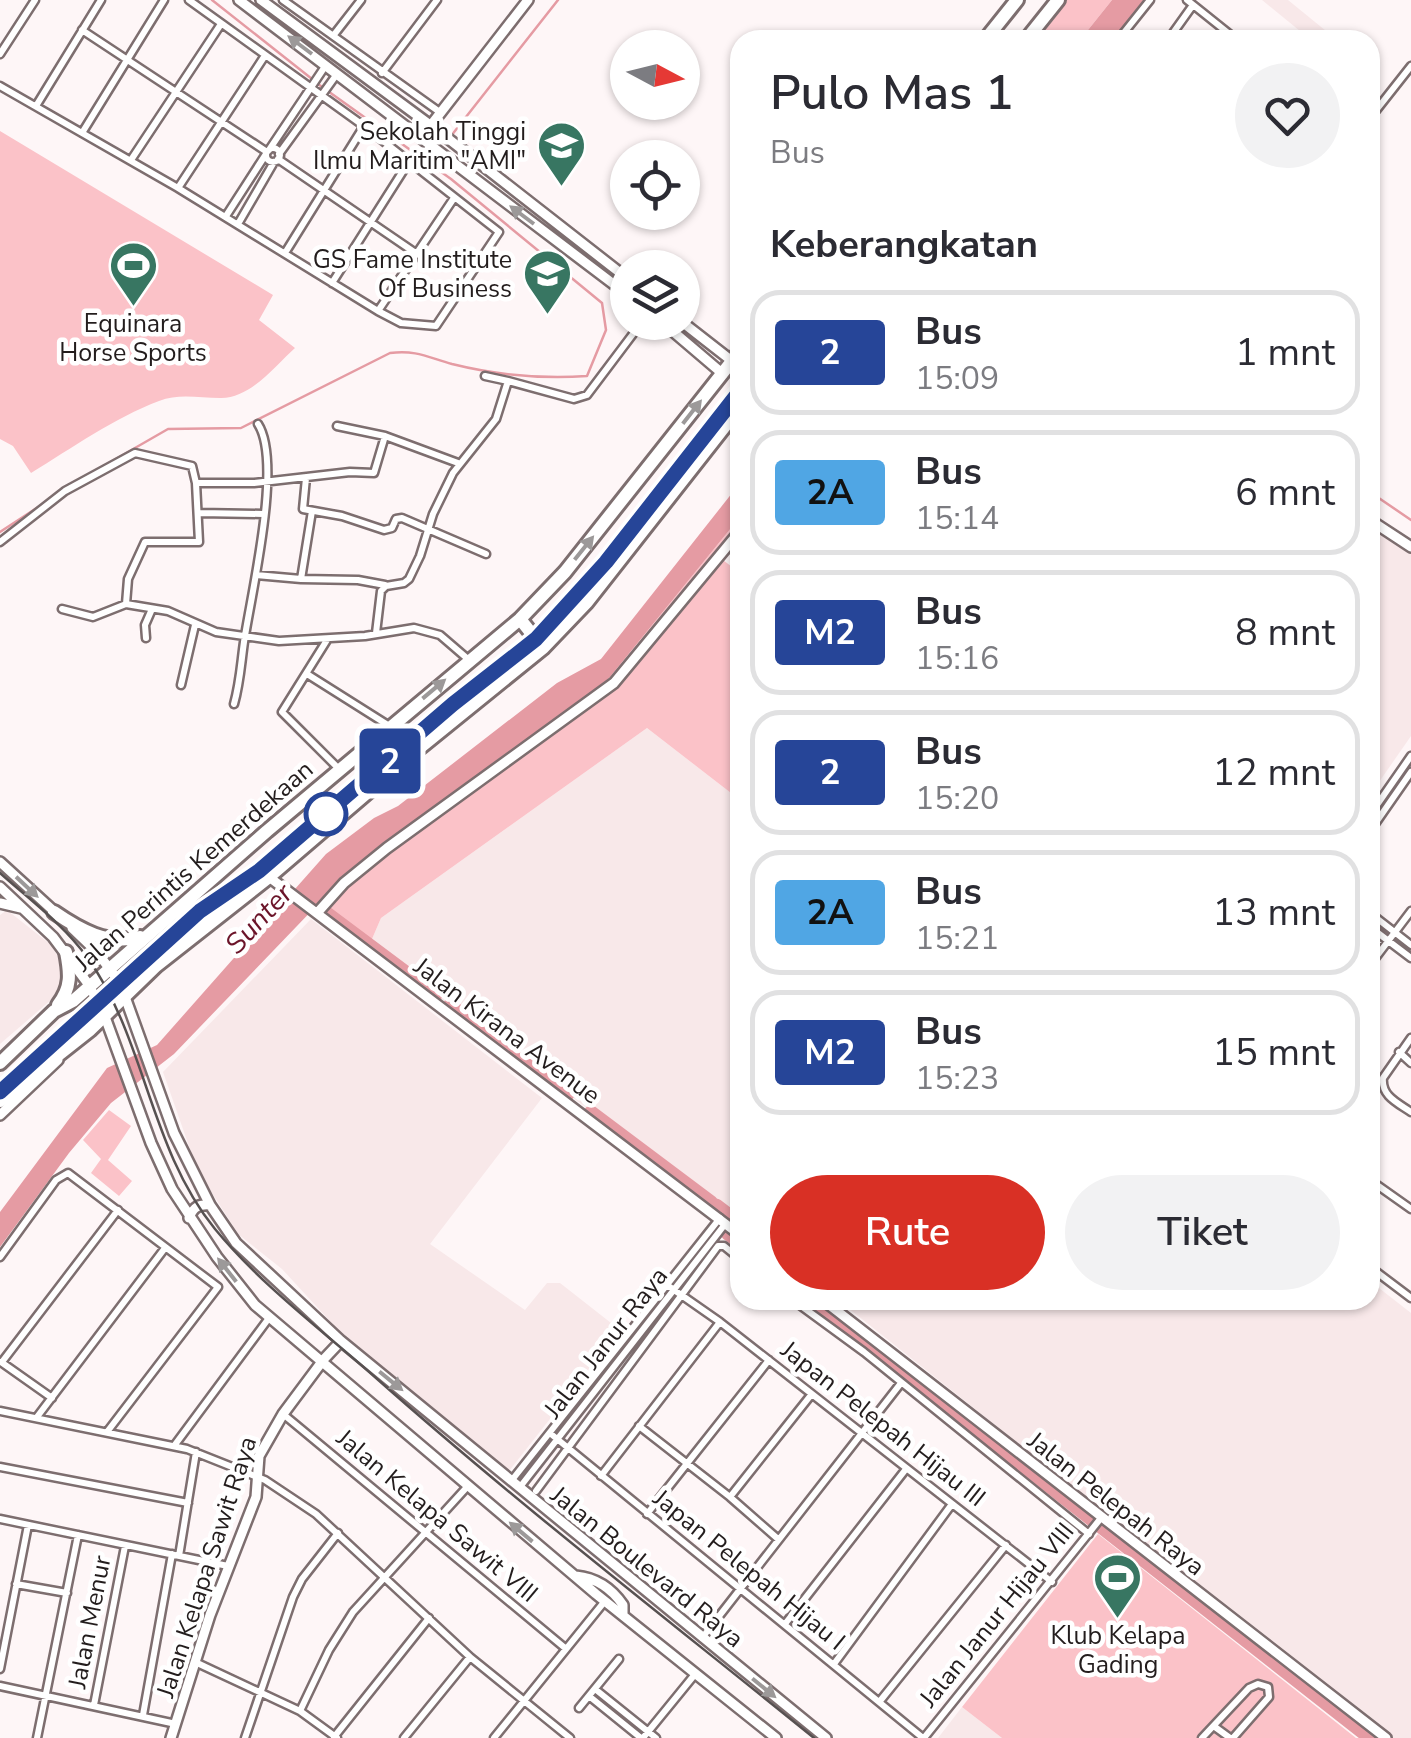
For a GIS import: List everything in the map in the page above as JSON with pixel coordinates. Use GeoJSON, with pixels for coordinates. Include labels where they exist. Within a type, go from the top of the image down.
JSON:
{"type":"FeatureCollection","features":[{"type":"Feature","properties":{"kind":"highway"},"geometry":{"type":"LineString","coordinates":[[993,30],[1016,0]]}},
{"type":"Feature","properties":{"kind":"highway"},"geometry":{"type":"LineString","coordinates":[[1034,30],[1058,0]]}},
{"type":"Feature","properties":{"kind":"highway","name":"Jalan Perintis Kemerdekaan"},"geometry":{"type":"LineString","coordinates":[[0,1063],[54,1011],[73,1001],[520,619],[564,572],[730,364]]}},
{"type":"Feature","properties":{"kind":"highway","name":"Jalan Perintis Kemerdekaan"},"geometry":{"type":"LineString","coordinates":[[0,1101],[105,1017],[156,966],[543,648],[587,602],[730,420]]}},
{"type":"Feature","properties":{"kind":"highway"},"geometry":{"type":"LineString","coordinates":[[520,619],[543,648]]}},
{"type":"Feature","properties":{"kind":"highway"},"geometry":{"type":"LineString","coordinates":[[54,912],[83,930],[106,938],[128,940],[148,934]]}},
{"type":"Feature","properties":{"kind":"highway"},"geometry":{"type":"LineString","coordinates":[[54,1011],[68,988],[66,952]]}},
{"type":"Feature","properties":{"kind":"street"},"geometry":{"type":"LineString","coordinates":[[0,54],[35,0]]}},
{"type":"Feature","properties":{"kind":"street"},"geometry":{"type":"LineString","coordinates":[[36,106],[101,0]]}},
{"type":"Feature","properties":{"kind":"street"},"geometry":{"type":"LineString","coordinates":[[82,133],[164,0]]}},
{"type":"Feature","properties":{"kind":"street"},"geometry":{"type":"LineString","coordinates":[[0,86],[226,216],[378,311],[401,323],[436,326],[498,237],[495,228],[321,93],[264,57],[189,0]]}},
{"type":"Feature","properties":{"kind":"street"},"geometry":{"type":"LineString","coordinates":[[239,0],[610,281]]}},
{"type":"Feature","properties":{"kind":"street"},"geometry":{"type":"LineString","coordinates":[[261,0],[432,125],[610,265]]}},
{"type":"Feature","properties":{"kind":"street"},"geometry":{"type":"LineString","coordinates":[[284,0],[294,3],[382,73],[441,113]]}},
{"type":"Feature","properties":{"kind":"street"},"geometry":{"type":"LineString","coordinates":[[333,36],[361,0]]}},
{"type":"Feature","properties":{"kind":"street"},"geometry":{"type":"LineString","coordinates":[[382,73],[437,0]]}},
{"type":"Feature","properties":{"kind":"street"},"geometry":{"type":"LineString","coordinates":[[432,125],[528,0]]}},
{"type":"Feature","properties":{"kind":"street"},"geometry":{"type":"LineString","coordinates":[[1126,30],[1150,0]]}},
{"type":"Feature","properties":{"kind":"street"},"geometry":{"type":"LineString","coordinates":[[1174,30],[1190,2],[1225,30]]}},
{"type":"Feature","properties":{"kind":"street"},"geometry":{"type":"LineString","coordinates":[[130,160],[221,24]]}},
{"type":"Feature","properties":{"kind":"street"},"geometry":{"type":"LineString","coordinates":[[82,30],[267,152],[269,161],[277,158]]}},
{"type":"Feature","properties":{"kind":"street"},"geometry":{"type":"LineString","coordinates":[[178,188],[264,57]]}},
{"type":"Feature","properties":{"kind":"street"},"geometry":{"type":"LineString","coordinates":[[1380,105],[1411,66]]}},
{"type":"Feature","properties":{"kind":"street"},"geometry":{"type":"LineString","coordinates":[[226,216],[324,68]]}},
{"type":"Feature","properties":{"kind":"street"},"geometry":{"type":"LineString","coordinates":[[238,224],[277,158],[335,76]]}},
{"type":"Feature","properties":{"kind":"street"},"geometry":{"type":"LineString","coordinates":[[285,254],[364,126]]}},
{"type":"Feature","properties":{"kind":"street"},"geometry":{"type":"LineString","coordinates":[[277,158],[417,254]]}},
{"type":"Feature","properties":{"kind":"street"},"geometry":{"type":"LineString","coordinates":[[332,282],[410,160]]}},
{"type":"Feature","properties":{"kind":"street"},"geometry":{"type":"LineString","coordinates":[[378,311],[454,198]]}},
{"type":"Feature","properties":{"kind":"street"},"geometry":{"type":"LineString","coordinates":[[700,333],[730,352]]}},
{"type":"Feature","properties":{"kind":"street"},"geometry":{"type":"LineString","coordinates":[[485,376],[582,398],[629,340]]}},
{"type":"Feature","properties":{"kind":"street"},"geometry":{"type":"LineString","coordinates":[[683,340],[723,374]]}},
{"type":"Feature","properties":{"kind":"street"},"geometry":{"type":"LineString","coordinates":[[256,575],[358,580],[386,586],[404,583],[458,463],[496,419],[508,381]]}},
{"type":"Feature","properties":{"kind":"street"},"geometry":{"type":"LineString","coordinates":[[234,704],[267,482],[266,442],[258,424]]}},
{"type":"Feature","properties":{"kind":"street"},"geometry":{"type":"LineString","coordinates":[[337,426],[385,436],[458,463]]}},
{"type":"Feature","properties":{"kind":"street"},"geometry":{"type":"LineString","coordinates":[[196,483],[374,473],[385,436]]}},
{"type":"Feature","properties":{"kind":"street"},"geometry":{"type":"LineString","coordinates":[[0,542],[65,490],[135,453],[192,466],[200,513],[198,543],[145,542],[128,579],[126,604]]}},
{"type":"Feature","properties":{"kind":"street"},"geometry":{"type":"LineString","coordinates":[[306,478],[302,508],[384,530],[392,528],[398,518],[486,554]]}},
{"type":"Feature","properties":{"kind":"street"},"geometry":{"type":"LineString","coordinates":[[301,579],[312,511]]}},
{"type":"Feature","properties":{"kind":"street"},"geometry":{"type":"LineString","coordinates":[[200,513],[263,514]]}},
{"type":"Feature","properties":{"kind":"street"},"geometry":{"type":"LineString","coordinates":[[1380,527],[1411,547]]}},
{"type":"Feature","properties":{"kind":"street"},"geometry":{"type":"LineString","coordinates":[[316,911],[387,848],[614,683],[730,543]]}},
{"type":"Feature","properties":{"kind":"street"},"geometry":{"type":"LineString","coordinates":[[376,633],[378,600],[386,586]]}},
{"type":"Feature","properties":{"kind":"street"},"geometry":{"type":"LineString","coordinates":[[62,609],[93,617],[126,604],[180,615],[196,625],[279,641],[414,628],[432,631],[469,660]]}},
{"type":"Feature","properties":{"kind":"street"},"geometry":{"type":"LineString","coordinates":[[146,638],[145,625],[152,609]]}},
{"type":"Feature","properties":{"kind":"street"},"geometry":{"type":"LineString","coordinates":[[180,685],[196,625]]}},
{"type":"Feature","properties":{"kind":"street"},"geometry":{"type":"LineString","coordinates":[[328,639],[282,712],[340,771]]}},
{"type":"Feature","properties":{"kind":"street"},"geometry":{"type":"LineString","coordinates":[[307,674],[392,727]]}},
{"type":"Feature","properties":{"kind":"street"},"geometry":{"type":"LineString","coordinates":[[1380,800],[1411,756]]}},
{"type":"Feature","properties":{"kind":"street"},"geometry":{"type":"LineString","coordinates":[[1380,817],[1411,772]]}},
{"type":"Feature","properties":{"kind":"street","name":"Jalan Boulevard Raya"},"geometry":{"type":"LineString","coordinates":[[0,862],[109,967],[126,995],[182,1150],[210,1205],[236,1243],[341,1341],[826,1738]]}},
{"type":"Feature","properties":{"kind":"street","name":"Jalan Kirana Avenue"},"geometry":{"type":"LineString","coordinates":[[268,877],[723,1221]]}},
{"type":"Feature","properties":{"kind":"street","name":"Jalan Boulevard Raya"},"geometry":{"type":"LineString","coordinates":[[0,887],[66,952],[88,985],[105,1017],[114,1050],[166,1178],[189,1218],[255,1305],[574,1576],[608,1596],[622,1615],[776,1738]]}},
{"type":"Feature","properties":{"kind":"street"},"geometry":{"type":"LineString","coordinates":[[0,903],[11,896]]}},
{"type":"Feature","properties":{"kind":"street"},"geometry":{"type":"LineString","coordinates":[[0,903],[24,908]]}},
{"type":"Feature","properties":{"kind":"street"},"geometry":{"type":"LineString","coordinates":[[1380,952],[1411,911]]}},
{"type":"Feature","properties":{"kind":"street"},"geometry":{"type":"LineString","coordinates":[[1380,921],[1411,945]]}},
{"type":"Feature","properties":{"kind":"street"},"geometry":{"type":"LineString","coordinates":[[1380,934],[1411,958]]}},
{"type":"Feature","properties":{"kind":"street"},"geometry":{"type":"LineString","coordinates":[[1411,1038],[1383,1078],[1383,1089],[1411,1111]]}},
{"type":"Feature","properties":{"kind":"street","name":"Jalan Perintis Kemerdekaan"},"geometry":{"type":"LineString","coordinates":[[0,1115],[42,1078],[66,1050]]}},
{"type":"Feature","properties":{"kind":"street"},"geometry":{"type":"LineString","coordinates":[[1399,1052],[1411,1063]]}},
{"type":"Feature","properties":{"kind":"street"},"geometry":{"type":"LineString","coordinates":[[0,1257],[56,1180],[72,1174],[218,1287],[107,1432]]}},
{"type":"Feature","properties":{"kind":"street"},"geometry":{"type":"LineString","coordinates":[[1380,1187],[1411,1210]]}},
{"type":"Feature","properties":{"kind":"street"},"geometry":{"type":"LineString","coordinates":[[189,1218],[201,1204],[210,1205]]}},
{"type":"Feature","properties":{"kind":"street"},"geometry":{"type":"LineString","coordinates":[[52,1398],[1,1362],[118,1210]]}},
{"type":"Feature","properties":{"kind":"street"},"geometry":{"type":"LineString","coordinates":[[723,1221],[730,1227]]}},
{"type":"Feature","properties":{"kind":"street","name":"Jalan Janur Raya"},"geometry":{"type":"LineString","coordinates":[[515,1485],[723,1221]]}},
{"type":"Feature","properties":{"kind":"street"},"geometry":{"type":"LineString","coordinates":[[536,1491],[718,1246],[730,1251]]}},
{"type":"Feature","properties":{"kind":"street"},"geometry":{"type":"LineString","coordinates":[[37,1417],[165,1248]]}},
{"type":"Feature","properties":{"kind":"street"},"geometry":{"type":"LineString","coordinates":[[1380,1275],[1411,1298]]}},
{"type":"Feature","properties":{"kind":"street","name":"Japan Pelepah Hijau III"},"geometry":{"type":"LineString","coordinates":[[672,1285],[1052,1582]]}},
{"type":"Feature","properties":{"kind":"street","name":"Jalan Pelepah Raya"},"geometry":{"type":"LineString","coordinates":[[807,1310],[1090,1532]]}},
{"type":"Feature","properties":{"kind":"street","name":"Jalan Pelepah Raya"},"geometry":{"type":"LineString","coordinates":[[836,1310],[1386,1738]]}},
{"type":"Feature","properties":{"kind":"street"},"geometry":{"type":"LineString","coordinates":[[174,1446],[269,1318]]}},
{"type":"Feature","properties":{"kind":"street"},"geometry":{"type":"LineString","coordinates":[[600,1476],[720,1322]]}},
{"type":"Feature","properties":{"kind":"street","name":"Jalan Kelapa Sawit Raya"},"geometry":{"type":"LineString","coordinates":[[171,1738],[228,1566],[256,1498],[259,1456],[283,1414],[341,1341]]}},
{"type":"Feature","properties":{"kind":"street"},"geometry":{"type":"LineString","coordinates":[[647,1514],[768,1360]]}},
{"type":"Feature","properties":{"kind":"street"},"geometry":{"type":"LineString","coordinates":[[702,1638],[900,1383]]}},
{"type":"Feature","properties":{"kind":"street"},"geometry":{"type":"LineString","coordinates":[[730,1497],[812,1395]]}},
{"type":"Feature","properties":{"kind":"street"},"geometry":{"type":"LineString","coordinates":[[0,1411],[174,1446],[258,1477],[304,1504],[470,1656],[570,1738]]}},
{"type":"Feature","properties":{"kind":"street","name":"Jalan Kelapa Sawit VIII"},"geometry":{"type":"LineString","coordinates":[[283,1414],[565,1648]]}},
{"type":"Feature","properties":{"kind":"street"},"geometry":{"type":"LineString","coordinates":[[640,1426],[778,1539]]}},
{"type":"Feature","properties":{"kind":"street","name":"Japan Pelepah Hijau I"},"geometry":{"type":"LineString","coordinates":[[554,1436],[924,1738]]}},
{"type":"Feature","properties":{"kind":"street"},"geometry":{"type":"LineString","coordinates":[[143,1715],[196,1452]]}},
{"type":"Feature","properties":{"kind":"street"},"geometry":{"type":"LineString","coordinates":[[0,1467],[188,1503]]}},
{"type":"Feature","properties":{"kind":"street"},"geometry":{"type":"LineString","coordinates":[[784,1624],[906,1469]]}},
{"type":"Feature","properties":{"kind":"street"},"geometry":{"type":"LineString","coordinates":[[300,1711],[337,1635],[360,1604],[467,1487]]}},
{"type":"Feature","properties":{"kind":"street"},"geometry":{"type":"LineString","coordinates":[[834,1664],[952,1504]]}},
{"type":"Feature","properties":{"kind":"street"},"geometry":{"type":"LineString","coordinates":[[0,1519],[228,1566]]}},
{"type":"Feature","properties":{"kind":"street","name":"Jalan Janur Hijau VIII"},"geometry":{"type":"LineString","coordinates":[[924,1738],[1101,1519]]}},
{"type":"Feature","properties":{"kind":"street"},"geometry":{"type":"LineString","coordinates":[[0,1669],[28,1525]]}},
{"type":"Feature","properties":{"kind":"street"},"geometry":{"type":"LineString","coordinates":[[245,1738],[293,1597],[338,1533]]}},
{"type":"Feature","properties":{"kind":"street"},"geometry":{"type":"LineString","coordinates":[[37,1738],[78,1535]]}},
{"type":"Feature","properties":{"kind":"street"},"geometry":{"type":"LineString","coordinates":[[880,1701],[1006,1545]]}},
{"type":"Feature","properties":{"kind":"street","name":"Jalan Menur"},"geometry":{"type":"LineString","coordinates":[[94,1705],[126,1546]]}},
{"type":"Feature","properties":{"kind":"street"},"geometry":{"type":"LineString","coordinates":[[494,1738],[626,1576]]}},
{"type":"Feature","properties":{"kind":"street"},"geometry":{"type":"LineString","coordinates":[[16,1584],[66,1592]]}},
{"type":"Feature","properties":{"kind":"street"},"geometry":{"type":"LineString","coordinates":[[195,1662],[300,1711],[335,1737],[429,1618]]}},
{"type":"Feature","properties":{"kind":"street"},"geometry":{"type":"LineString","coordinates":[[404,1738],[470,1656]]}},
{"type":"Feature","properties":{"kind":"street"},"geometry":{"type":"LineString","coordinates":[[579,1708],[620,1659]]}},
{"type":"Feature","properties":{"kind":"street"},"geometry":{"type":"LineString","coordinates":[[644,1736],[696,1672]]}},
{"type":"Feature","properties":{"kind":"street"},"geometry":{"type":"LineString","coordinates":[[1202,1738],[1249,1688],[1258,1684],[1268,1687],[1269,1697],[1232,1738],[1216,1727]]}},
{"type":"Feature","properties":{"kind":"street"},"geometry":{"type":"LineString","coordinates":[[0,1686],[176,1724]]}},
{"type":"Feature","properties":{"kind":"street"},"geometry":{"type":"LineString","coordinates":[[592,1692],[644,1736],[656,1738]]}},
{"type":"Feature","properties":{"kind":"shaded area"},"geometry":{"type":"Polygon","coordinates":[[[1061,0],[1112,0],[1088,30],[1037,30],[1061,0]]]}},
{"type":"Feature","properties":{"kind":"shaded area"},"geometry":{"type":"Polygon","coordinates":[[[1112,0],[1145,0],[1120,30],[1088,30],[1112,0]]]}},
{"type":"Feature","properties":{"kind":"shaded area"},"geometry":{"type":"Polygon","coordinates":[[[1262,0],[1288,0],[1325,30],[1299,30],[1262,0]]]}},
{"type":"Feature","properties":{"kind":"shaded area","name":"Equinara Horse Sports"},"geometry":{"type":"Polygon","coordinates":[[[0,131],[273,295],[259,320],[295,348],[242,393],[159,401],[110,425],[31,473],[13,446],[0,439],[0,131]]]}},
{"type":"Feature","properties":{"kind":"shaded area"},"geometry":{"type":"Polygon","coordinates":[[[730,496],[730,529],[605,683],[345,876],[174,1054],[111,1103],[0,1247],[0,1212],[107,1068],[157,1045],[326,854],[374,818],[398,806],[557,683],[601,659],[730,496]]]}},
{"type":"Feature","properties":{"kind":"shaded area"},"geometry":{"type":"Polygon","coordinates":[[[730,529],[730,543],[719,557],[730,565],[730,792],[647,728],[381,918],[369,946],[320,909],[413,827],[605,683],[730,529]]]}},
{"type":"Feature","properties":{"kind":"shaded area"},"geometry":{"type":"Polygon","coordinates":[[[1380,532],[1411,554],[1411,736],[1380,781],[1380,532]]]}},
{"type":"Feature","properties":{"kind":"shaded area"},"geometry":{"type":"Polygon","coordinates":[[[647,728],[730,792],[730,1215],[369,946],[381,918],[647,728]]]}},
{"type":"Feature","properties":{"kind":"shaded area"},"geometry":{"type":"Polygon","coordinates":[[[7,910],[50,944],[67,970],[59,993],[0,1044],[0,915],[7,910]]]}},
{"type":"Feature","properties":{"kind":"shaded area"},"geometry":{"type":"Polygon","coordinates":[[[311,919],[542,1098],[430,1244],[525,1310],[547,1283],[560,1283],[620,1330],[509,1471],[352,1345],[282,1269],[238,1234],[197,1169],[163,1072],[311,919]]]}},
{"type":"Feature","properties":{"kind":"shaded area"},"geometry":{"type":"Polygon","coordinates":[[[109,1110],[131,1126],[108,1160],[132,1181],[119,1196],[91,1173],[101,1159],[83,1140],[109,1110]]]}},
{"type":"Feature","properties":{"kind":"shaded area"},"geometry":{"type":"Polygon","coordinates":[[[1380,1289],[1411,1313],[1411,1738],[1388,1738],[851,1310],[1380,1310],[1380,1289]]]}},
{"type":"Feature","properties":{"kind":"shaded area","name":"Klub Kelapa Gading"},"geometry":{"type":"Polygon","coordinates":[[[1098,1534],[1356,1738],[1002,1738],[962,1707],[1098,1534]]]}},
{"type":"Feature","properties":{"kind":"shaded area"},"geometry":{"type":"Polygon","coordinates":[[[962,1707],[1002,1738],[938,1738],[962,1707]]]}},
{"type":"Feature","properties":{"kind":"waterway"},"geometry":{"type":"LineString","coordinates":[[212,0],[312,79]]}},
{"type":"Feature","properties":{"kind":"waterway"},"geometry":{"type":"LineString","coordinates":[[451,136],[558,0]]}},
{"type":"Feature","properties":{"kind":"waterway"},"geometry":{"type":"LineString","coordinates":[[81,479],[168,429],[241,428],[390,353],[415,353],[502,373],[587,376],[606,330],[602,303],[451,179],[318,84]]}},
{"type":"Feature","properties":{"kind":"waterway"},"geometry":{"type":"LineString","coordinates":[[1380,499],[1411,520]]}},
{"type":"Feature","properties":{"kind":"waterway"},"geometry":{"type":"LineString","coordinates":[[0,532],[49,500]]}},
{"type":"Feature","properties":{"kind":"waterway"},"geometry":{"type":"LineString","coordinates":[[324,912],[435,995]]}},
{"type":"Feature","properties":{"kind":"waterway"},"geometry":{"type":"LineString","coordinates":[[450,1006],[567,1094]]}},
{"type":"Feature","properties":{"kind":"waterway"},"geometry":{"type":"LineString","coordinates":[[591,1113],[711,1203]]}},
{"type":"Feature","properties":{"kind":"waterway"},"geometry":{"type":"LineString","coordinates":[[716,1206],[730,1217]]}},
{"type":"Feature","properties":{"kind":"waterway"},"geometry":{"type":"LineString","coordinates":[[826,1310],[1371,1738]]}},
{"type":"Feature","properties":{"kind":"tram line"},"geometry":{"type":"LineString","coordinates":[[0,873],[78,945],[107,989],[175,1164],[193,1197],[233,1250],[483,1470],[814,1738]]}},
{"type":"Feature","properties":{"kind":"bus line","name":"2"},"geometry":{"type":"LineString","coordinates":[[0,1092],[200,911],[259,871],[548,628],[606,562],[730,404]]}},
{"type":"Feature","properties":{"kind":"place","name":"Sekolah Tinggi Ilmu Maritim \"AMI\""},"geometry":{"type":"Point","coordinates":[561,188]}},
{"type":"Feature","properties":{"kind":"place","name":"Equinara Horse Sports"},"geometry":{"type":"Point","coordinates":[133,308]}},
{"type":"Feature","properties":{"kind":"place","name":"GS Fame Institute Of Business"},"geometry":{"type":"Point","coordinates":[547,316]}},
{"type":"Feature","properties":{"kind":"place","name":"Klub Kelapa Gading"},"geometry":{"type":"Point","coordinates":[1118,1620]}},
{"type":"Feature","properties":{"kind":"water label","name":"Sunter"},"geometry":{"type":"Point","coordinates":[259,919]}}]}
